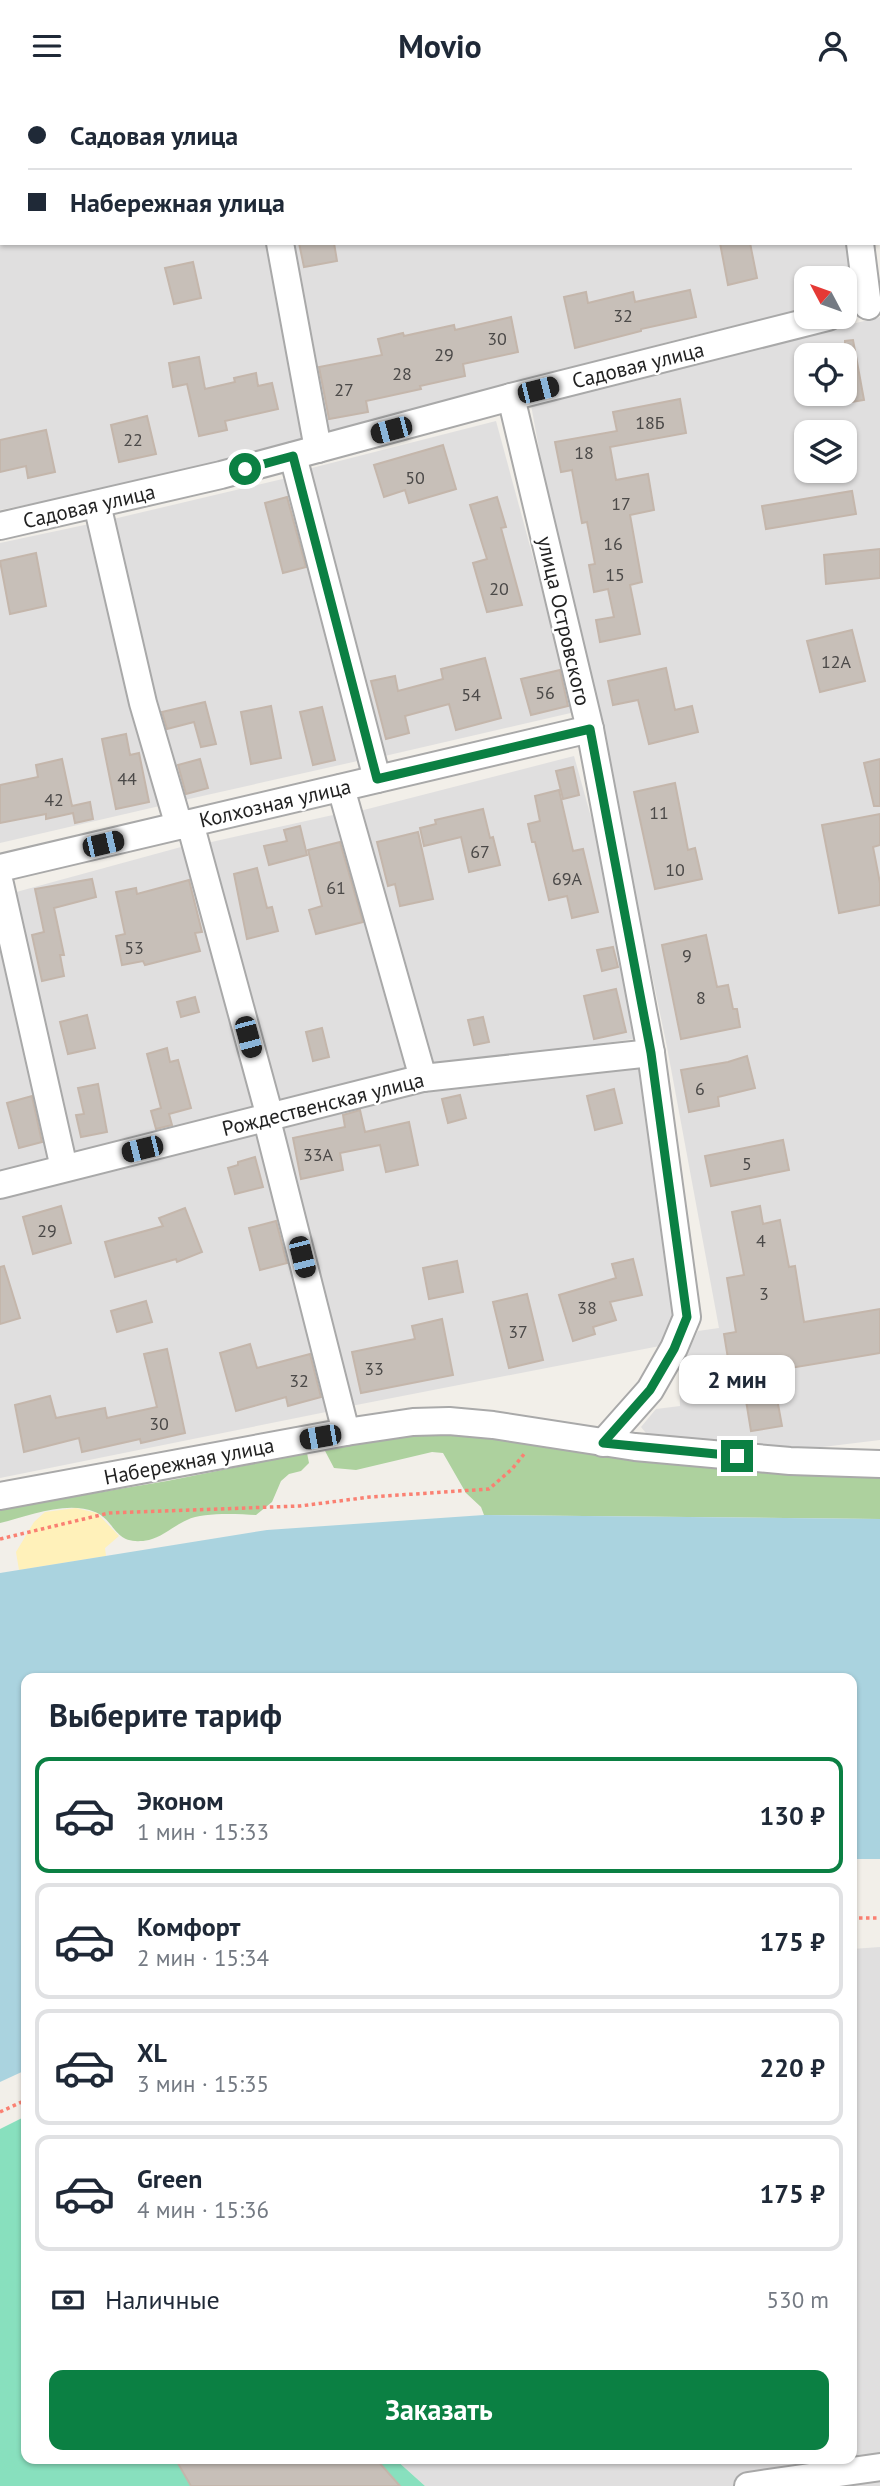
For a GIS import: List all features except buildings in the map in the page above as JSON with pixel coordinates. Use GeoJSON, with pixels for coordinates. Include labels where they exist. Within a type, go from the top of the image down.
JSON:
{"type":"FeatureCollection","features":[{"type":"Feature","properties":{"kind":"street"},"geometry":{"type":"LineString","coordinates":[[280,245],[318,449]]}},
{"type":"Feature","properties":{"kind":"street"},"geometry":{"type":"LineString","coordinates":[[860,245],[865,308]]}},
{"type":"Feature","properties":{"kind":"street","name":"Садовая улица"},"geometry":{"type":"LineString","coordinates":[[0,526],[293,456],[511,397],[794,326]]}},
{"type":"Feature","properties":{"kind":"street","name":"улица Островского"},"geometry":{"type":"LineString","coordinates":[[511,397],[590,729],[651,1053],[687,1317],[674,1349],[650,1390],[603,1443]]}},
{"type":"Feature","properties":{"kind":"street"},"geometry":{"type":"LineString","coordinates":[[293,456],[377,779]]}},
{"type":"Feature","properties":{"kind":"street"},"geometry":{"type":"LineString","coordinates":[[97,504],[143,703],[185,825],[270,1117],[269,1128],[346,1432]]}},
{"type":"Feature","properties":{"kind":"street","name":"Колхозная улица"},"geometry":{"type":"LineString","coordinates":[[0,868],[590,729]]}},
{"type":"Feature","properties":{"kind":"street"},"geometry":{"type":"LineString","coordinates":[[341,788],[423,1078]]}},
{"type":"Feature","properties":{"kind":"street"},"geometry":{"type":"LineString","coordinates":[[0,884],[64,1168]]}},
{"type":"Feature","properties":{"kind":"street","name":"Рождественская улица"},"geometry":{"type":"LineString","coordinates":[[0,1185],[423,1078],[651,1053]]}},
{"type":"Feature","properties":{"kind":"street","name":"Набережная улица"},"geometry":{"type":"LineString","coordinates":[[0,1496],[413,1422],[449,1421],[493,1425],[603,1443],[790,1461],[880,1464]]}},
{"type":"Feature","properties":{"kind":"street"},"geometry":{"type":"LineString","coordinates":[[747,2486],[880,2467]]}},
{"type":"Feature","properties":{"kind":"path"},"geometry":{"type":"LineString","coordinates":[[0,1539],[109,1513],[300,1506],[370,1497],[489,1489],[512,1469],[542,1433]]}},
{"type":"Feature","properties":{"kind":"path"},"geometry":{"type":"LineString","coordinates":[[857,1918],[880,1918]]}},
{"type":"Feature","properties":{"kind":"path"},"geometry":{"type":"LineString","coordinates":[[0,2112],[21,2102]]}},
{"type":"Feature","properties":{"kind":"shaded area"},"geometry":{"type":"Polygon","coordinates":[[[0,245],[273,245],[308,443],[126,485],[0,510],[0,245]]]}},
{"type":"Feature","properties":{"kind":"shaded area"},"geometry":{"type":"Polygon","coordinates":[[[287,245],[854,245],[858,266],[794,266],[794,311],[675,340],[322,436],[287,245]]]}},
{"type":"Feature","properties":{"kind":"shaded area"},"geometry":{"type":"Polygon","coordinates":[[[880,317],[880,1440],[798,1450],[650,1438],[641,1427],[656,1409],[680,1406],[679,1370],[698,1331],[719,1328],[667,1047],[599,720],[544,476],[531,405],[832,329],[858,329],[858,323],[880,317]]]}},
{"type":"Feature","properties":{"kind":"shaded area"},"geometry":{"type":"Polygon","coordinates":[[[496,421],[575,712],[376,758],[304,470],[496,421]]]}},
{"type":"Feature","properties":{"kind":"shaded area"},"geometry":{"type":"Polygon","coordinates":[[[291,477],[362,760],[180,801],[109,520],[291,477]]]}},
{"type":"Feature","properties":{"kind":"shaded area"},"geometry":{"type":"Polygon","coordinates":[[[94,523],[164,805],[0,843],[0,543],[94,523]]]}},
{"type":"Feature","properties":{"kind":"shaded area"},"geometry":{"type":"Polygon","coordinates":[[[574,756],[596,835],[640,1038],[428,1069],[356,812],[574,756]]]}},
{"type":"Feature","properties":{"kind":"shaded area"},"geometry":{"type":"Polygon","coordinates":[[[342,813],[414,1072],[278,1108],[207,843],[342,813]]]}},
{"type":"Feature","properties":{"kind":"shaded area"},"geometry":{"type":"Polygon","coordinates":[[[192,844],[263,1112],[73,1160],[9,894],[192,844]]]}},
{"type":"Feature","properties":{"kind":"shaded area"},"geometry":{"type":"Polygon","coordinates":[[[0,902],[54,1154],[48,1166],[0,1178],[0,902]]]}},
{"type":"Feature","properties":{"kind":"shaded area"},"geometry":{"type":"Polygon","coordinates":[[[634,1063],[647,1072],[677,1320],[670,1344],[346,1407],[274,1130],[283,1120],[413,1092],[634,1063]]]}},
{"type":"Feature","properties":{"kind":"shaded area"},"geometry":{"type":"Polygon","coordinates":[[[258,1131],[331,1411],[0,1478],[0,1195],[258,1131]]]}},
{"type":"Feature","properties":{"kind":"shaded area"},"geometry":{"type":"Polygon","coordinates":[[[880,1947],[880,2486],[425,2486],[401,2464],[857,2464],[857,1949],[880,1947]]]}},
{"type":"Feature","properties":{"kind":"green space"},"geometry":{"type":"Polygon","coordinates":[[[426,1431],[492,1434],[653,1462],[802,1476],[880,1475],[880,1519],[484,1515],[481,1507],[466,1493],[443,1453],[432,1452],[356,1470],[334,1468],[324,1449],[426,1431]]]}},
{"type":"Feature","properties":{"kind":"green space"},"geometry":{"type":"Polygon","coordinates":[[[307,1453],[309,1463],[301,1471],[289,1474],[281,1481],[272,1502],[256,1515],[220,1514],[194,1517],[149,1540],[128,1540],[102,1516],[84,1509],[48,1510],[0,1523],[0,1509],[167,1481],[307,1453]]]}},
{"type":"Feature","properties":{"kind":"green space"},"geometry":{"type":"Polygon","coordinates":[[[21,2118],[21,2464],[401,2464],[425,2486],[0,2486],[0,2129],[21,2118]]]}},
{"type":"Feature","properties":{"kind":"sand"},"geometry":{"type":"Polygon","coordinates":[[[76,1508],[97,1513],[119,1536],[105,1548],[106,1556],[19,1570],[16,1552],[34,1522],[45,1512],[76,1508]]]}},
{"type":"Feature","properties":{"kind":"water"},"geometry":{"type":"Polygon","coordinates":[[[484,1515],[880,1519],[880,1859],[857,1859],[857,1673],[21,1673],[21,2072],[0,2082],[0,1573],[267,1530],[484,1515]]]}},
{"type":"Feature","properties":{"kind":"route"},"geometry":{"type":"LineString","coordinates":[[245,469],[293,456],[377,779],[590,729],[651,1053],[687,1317],[674,1349],[650,1390],[603,1443],[737,1456]]}}]}
